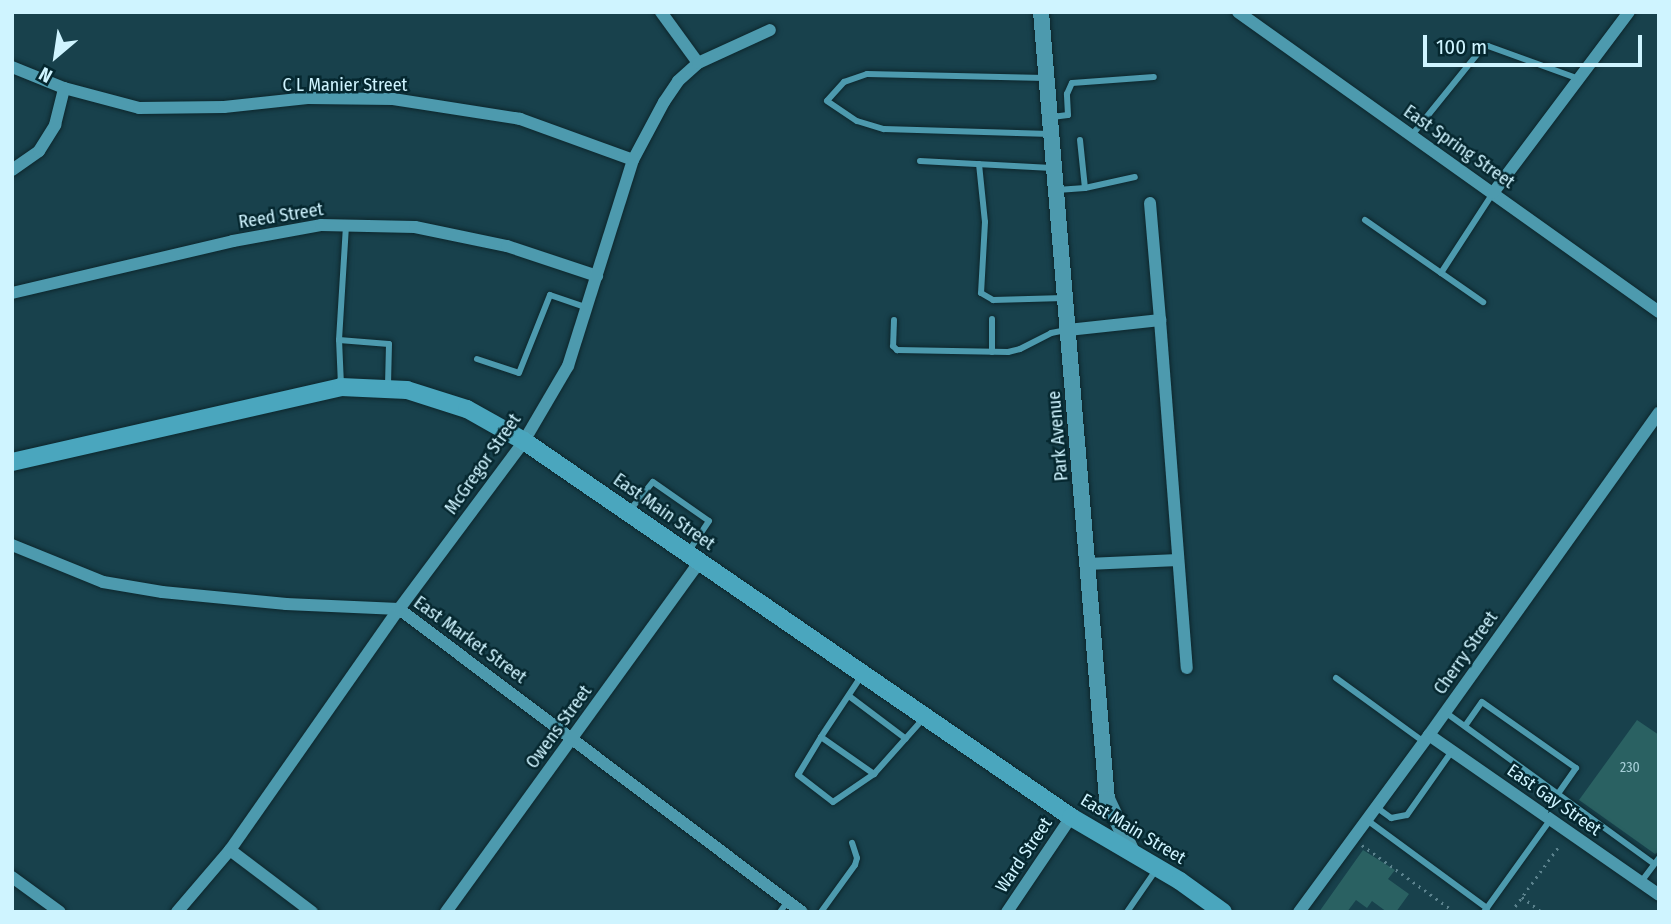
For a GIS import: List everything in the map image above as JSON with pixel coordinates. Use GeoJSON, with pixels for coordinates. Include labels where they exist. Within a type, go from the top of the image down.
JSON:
{"type":"FeatureCollection","features":[{"type":"Feature","properties":{"kind":"main road","name":"East Main Street"},"geometry":{"type":"LineString","coordinates":[[12,462],[341,387],[388,388],[416,392],[467,409],[524,440],[1071,817],[1158,867],[1221,911]]}},
{"type":"Feature","properties":{"kind":"street"},"geometry":{"type":"LineString","coordinates":[[661,12],[698,63]]}},
{"type":"Feature","properties":{"kind":"street","name":"Park Avenue"},"geometry":{"type":"LineString","coordinates":[[1041,12],[1107,799],[1132,852]]}},
{"type":"Feature","properties":{"kind":"street","name":"East Spring Street"},"geometry":{"type":"LineString","coordinates":[[1238,12],[1659,312]]}},
{"type":"Feature","properties":{"kind":"street"},"geometry":{"type":"LineString","coordinates":[[1493,193],[1629,12]]}},
{"type":"Feature","properties":{"kind":"street","name":"McGregor Street"},"geometry":{"type":"LineString","coordinates":[[177,912],[230,850],[399,609],[524,440],[568,366],[633,160],[678,81],[698,63],[770,30]]}},
{"type":"Feature","properties":{"kind":"street","name":"C L Manier Street"},"geometry":{"type":"LineString","coordinates":[[12,67],[64,88],[139,108],[224,107],[308,98],[393,99],[520,119],[633,160]]}},
{"type":"Feature","properties":{"kind":"street"},"geometry":{"type":"LineString","coordinates":[[12,170],[39,151],[55,125],[64,88]]}},
{"type":"Feature","properties":{"kind":"street"},"geometry":{"type":"LineString","coordinates":[[1150,203],[1187,668]]}},
{"type":"Feature","properties":{"kind":"street","name":"Reed Street"},"geometry":{"type":"LineString","coordinates":[[12,293],[233,241],[321,225],[415,227],[508,246],[597,276]]}},
{"type":"Feature","properties":{"kind":"street"},"geometry":{"type":"LineString","coordinates":[[1068,330],[1160,320]]}},
{"type":"Feature","properties":{"kind":"street","name":"Cherry Street"},"geometry":{"type":"LineString","coordinates":[[1299,912],[1659,413]]}},
{"type":"Feature","properties":{"kind":"street","name":"East Market Street"},"geometry":{"type":"LineString","coordinates":[[12,545],[103,582],[162,592],[273,603],[399,609],[573,737],[784,906],[802,912]]}},
{"type":"Feature","properties":{"kind":"street","name":"Owens Street"},"geometry":{"type":"LineString","coordinates":[[446,912],[573,737],[693,558]]}},
{"type":"Feature","properties":{"kind":"street"},"geometry":{"type":"LineString","coordinates":[[1087,564],[1178,560]]}},
{"type":"Feature","properties":{"kind":"street","name":"East Gay Street"},"geometry":{"type":"LineString","coordinates":[[1427,738],[1452,751],[1659,895]]}},
{"type":"Feature","properties":{"kind":"street","name":"Ward Street"},"geometry":{"type":"LineString","coordinates":[[1007,912],[1071,817]]}},
{"type":"Feature","properties":{"kind":"street"},"geometry":{"type":"LineString","coordinates":[[230,850],[312,912]]}},
{"type":"Feature","properties":{"kind":"street"},"geometry":{"type":"LineString","coordinates":[[12,877],[61,912]]}},
{"type":"Feature","properties":{"kind":"lane"},"geometry":{"type":"LineString","coordinates":[[1412,136],[1476,53],[1488,46],[1579,79]]}},
{"type":"Feature","properties":{"kind":"lane"},"geometry":{"type":"LineString","coordinates":[[1046,78],[867,74],[844,82],[827,101],[857,121],[884,129],[1051,126],[1068,116],[1067,94],[1072,83],[1154,77]]}},
{"type":"Feature","properties":{"kind":"lane"},"geometry":{"type":"LineString","coordinates":[[1080,140],[1085,188]]}},
{"type":"Feature","properties":{"kind":"lane"},"geometry":{"type":"LineString","coordinates":[[920,161],[1054,168]]}},
{"type":"Feature","properties":{"kind":"lane"},"geometry":{"type":"LineString","coordinates":[[979,164],[985,222],[981,293],[993,300],[1065,298]]}},
{"type":"Feature","properties":{"kind":"lane"},"geometry":{"type":"LineString","coordinates":[[1056,190],[1085,188],[1135,177]]}},
{"type":"Feature","properties":{"kind":"lane"},"geometry":{"type":"LineString","coordinates":[[1441,273],[1493,193]]}},
{"type":"Feature","properties":{"kind":"lane"},"geometry":{"type":"LineString","coordinates":[[1365,220],[1483,302]]}},
{"type":"Feature","properties":{"kind":"lane"},"geometry":{"type":"LineString","coordinates":[[341,387],[340,340],[346,226]]}},
{"type":"Feature","properties":{"kind":"lane"},"geometry":{"type":"LineString","coordinates":[[477,359],[519,373],[550,295],[587,307]]}},
{"type":"Feature","properties":{"kind":"lane"},"geometry":{"type":"LineString","coordinates":[[992,319],[992,352]]}},
{"type":"Feature","properties":{"kind":"lane"},"geometry":{"type":"LineString","coordinates":[[894,320],[893,346],[897,350],[992,352],[1020,349],[1051,333],[1068,330]]}},
{"type":"Feature","properties":{"kind":"lane"},"geometry":{"type":"LineString","coordinates":[[340,340],[388,344],[388,388]]}},
{"type":"Feature","properties":{"kind":"lane"},"geometry":{"type":"LineString","coordinates":[[628,513],[653,482],[709,521],[693,558]]}},
{"type":"Feature","properties":{"kind":"lane"},"geometry":{"type":"LineString","coordinates":[[862,675],[798,775],[833,802],[874,774],[924,717]]}},
{"type":"Feature","properties":{"kind":"lane"},"geometry":{"type":"LineString","coordinates":[[1336,678],[1427,738]]}},
{"type":"Feature","properties":{"kind":"lane"},"geometry":{"type":"LineString","coordinates":[[849,696],[906,738]]}},
{"type":"Feature","properties":{"kind":"lane"},"geometry":{"type":"LineString","coordinates":[[1465,726],[1482,702],[1576,768],[1558,794]]}},
{"type":"Feature","properties":{"kind":"lane"},"geometry":{"type":"LineString","coordinates":[[1445,712],[1656,861],[1641,882]]}},
{"type":"Feature","properties":{"kind":"lane"},"geometry":{"type":"LineString","coordinates":[[821,737],[874,774]]}},
{"type":"Feature","properties":{"kind":"lane"},"geometry":{"type":"LineString","coordinates":[[1376,807],[1391,818],[1407,815],[1452,751]]}},
{"type":"Feature","properties":{"kind":"lane"},"geometry":{"type":"LineString","coordinates":[[1366,820],[1485,910],[1550,819]]}},
{"type":"Feature","properties":{"kind":"lane"},"geometry":{"type":"LineString","coordinates":[[821,912],[855,865],[857,858],[852,843]]}},
{"type":"Feature","properties":{"kind":"lane"},"geometry":{"type":"LineString","coordinates":[[1127,912],[1158,867]]}},
{"type":"Feature","properties":{"kind":"path"},"geometry":{"type":"LineString","coordinates":[[1360,843],[1455,912]]}},
{"type":"Feature","properties":{"kind":"path"},"geometry":{"type":"LineString","coordinates":[[1511,912],[1559,846]]}},
{"type":"Feature","properties":{"kind":"path"},"geometry":{"type":"LineString","coordinates":[[1522,897],[1542,912]]}},
{"type":"Feature","properties":{"kind":"path"},"geometry":{"type":"LineString","coordinates":[[1640,912],[1644,907]]}},
{"type":"Feature","properties":{"kind":"path"},"geometry":{"type":"LineString","coordinates":[[1362,912],[1383,912]]}},
{"type":"Feature","properties":{"kind":"building"},"geometry":{"type":"Polygon","coordinates":[[[1637,720],[1659,735],[1659,852],[1655,854],[1579,800],[1637,720]]]}},
{"type":"Feature","properties":{"kind":"building"},"geometry":{"type":"Polygon","coordinates":[[[1363,850],[1395,870],[1388,879],[1409,894],[1396,912],[1387,912],[1372,901],[1367,908],[1356,900],[1347,912],[1319,912],[1363,850]]]}}]}
